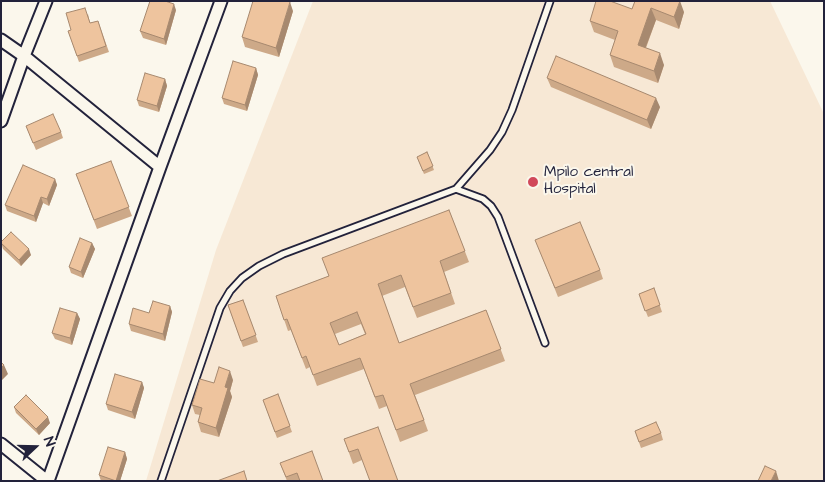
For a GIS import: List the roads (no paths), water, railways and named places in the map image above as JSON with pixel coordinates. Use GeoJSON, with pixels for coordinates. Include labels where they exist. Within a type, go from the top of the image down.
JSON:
{"type":"FeatureCollection","features":[{"type":"Feature","properties":{"kind":"street"},"geometry":{"type":"LineString","coordinates":[[1,121],[46,1]]}},
{"type":"Feature","properties":{"kind":"street"},"geometry":{"type":"LineString","coordinates":[[1,444],[47,481],[221,1]]}},
{"type":"Feature","properties":{"kind":"street"},"geometry":{"type":"LineString","coordinates":[[1,40],[24,56],[160,166]]}},
{"type":"Feature","properties":{"kind":"lane"},"geometry":{"type":"LineString","coordinates":[[161,481],[220,308],[230,291],[242,278],[259,266],[283,254],[456,189],[490,150],[502,132],[512,110],[550,1]]}},
{"type":"Feature","properties":{"kind":"lane"},"geometry":{"type":"LineString","coordinates":[[456,189],[483,199],[491,206],[498,217],[546,343]]}},
{"type":"Feature","properties":{"kind":"place","name":"Mpilo central Hospital"},"geometry":{"type":"Point","coordinates":[533,182]}}]}
